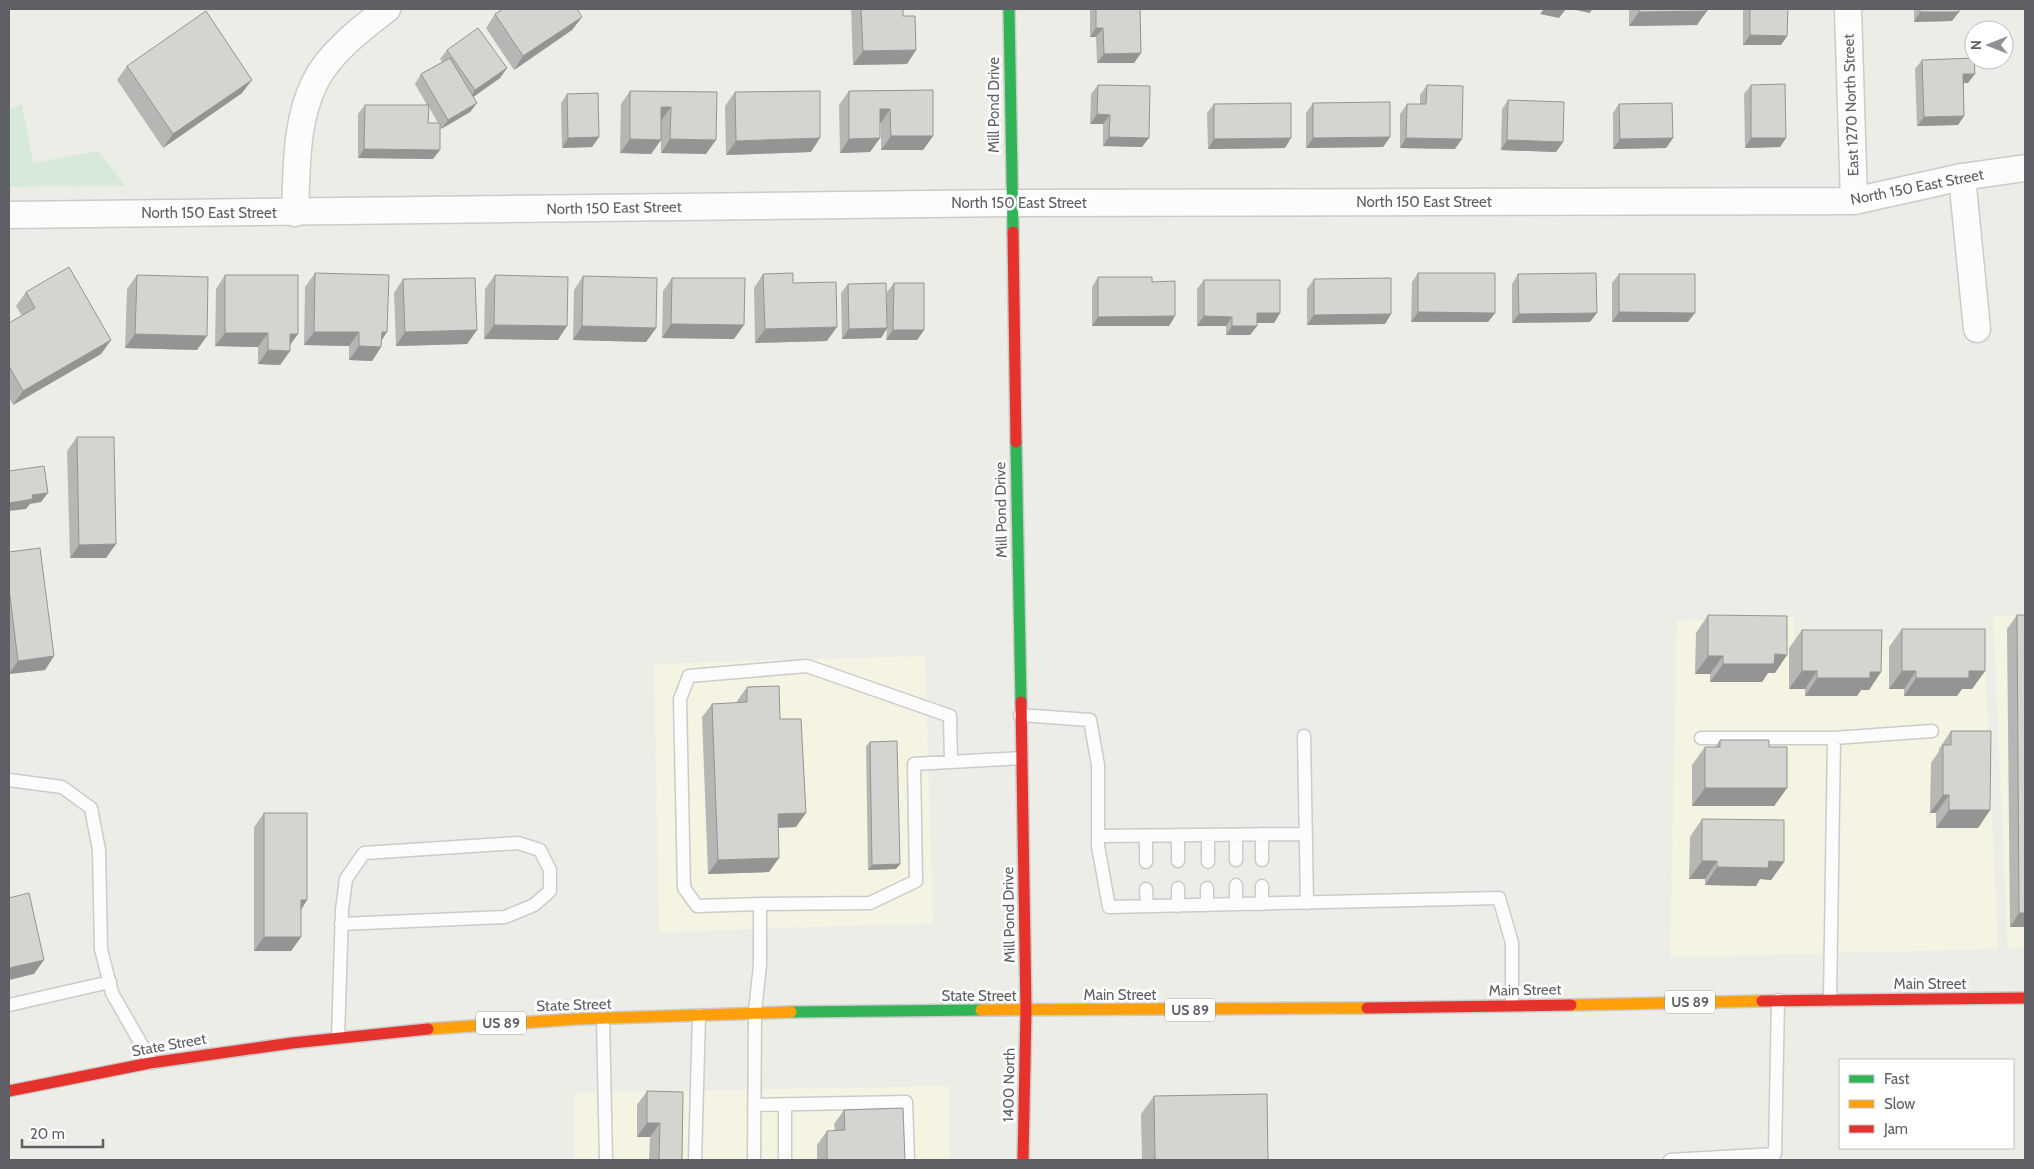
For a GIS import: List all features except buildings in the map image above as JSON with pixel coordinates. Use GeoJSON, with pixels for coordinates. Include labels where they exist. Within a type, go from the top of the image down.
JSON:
{"type":"FeatureCollection","features":[{"type":"Feature","properties":{"kind":"main road","name":"Mill Pond Drive"},"geometry":{"type":"LineString","coordinates":[[1009,9],[1010,203],[1026,1010]]}},
{"type":"Feature","properties":{"kind":"main road","name":"Main Street"},"geometry":{"type":"LineString","coordinates":[[1026,1010],[2025,998]]}},
{"type":"Feature","properties":{"kind":"main road","name":"State Street"},"geometry":{"type":"LineString","coordinates":[[9,1091],[67,1078],[271,1044],[495,1023],[754,1012],[1026,1010]]}},
{"type":"Feature","properties":{"kind":"main road","name":"1400 North"},"geometry":{"type":"LineString","coordinates":[[1023,1160],[1026,1010]]}},
{"type":"Feature","properties":{"kind":"street"},"geometry":{"type":"LineString","coordinates":[[295,213],[298,144],[303,112],[315,80],[335,54],[387,9]]}},
{"type":"Feature","properties":{"kind":"street","name":"East 1270 North Street"},"geometry":{"type":"LineString","coordinates":[[1848,9],[1854,201]]}},
{"type":"Feature","properties":{"kind":"street","name":"North 150 East Street"},"geometry":{"type":"LineString","coordinates":[[9,215],[1010,203],[1854,201],[1962,177],[2025,168]]}},
{"type":"Feature","properties":{"kind":"street"},"geometry":{"type":"LineString","coordinates":[[1962,177],[1977,329]]}},
{"type":"Feature","properties":{"kind":"lane"},"geometry":{"type":"LineString","coordinates":[[951,762],[950,716],[807,666],[690,676],[680,699],[684,888],[697,906],[870,903],[916,881],[914,764],[951,762],[1021,758]]}},
{"type":"Feature","properties":{"kind":"lane"},"geometry":{"type":"LineString","coordinates":[[1020,715],[1090,720],[1098,765],[1098,836],[1110,908],[1499,898],[1512,943],[1512,1005]]}},
{"type":"Feature","properties":{"kind":"lane"},"geometry":{"type":"LineString","coordinates":[[1701,738],[1834,738],[1932,731]]}},
{"type":"Feature","properties":{"kind":"lane"},"geometry":{"type":"LineString","coordinates":[[1304,736],[1307,903]]}},
{"type":"Feature","properties":{"kind":"lane"},"geometry":{"type":"LineString","coordinates":[[1830,1000],[1834,738]]}},
{"type":"Feature","properties":{"kind":"lane"},"geometry":{"type":"LineString","coordinates":[[9,780],[62,787],[91,808],[99,850],[101,949],[112,993],[152,1063]]}},
{"type":"Feature","properties":{"kind":"lane"},"geometry":{"type":"LineString","coordinates":[[1236,834],[1236,860]]}},
{"type":"Feature","properties":{"kind":"lane"},"geometry":{"type":"LineString","coordinates":[[1262,834],[1262,860]]}},
{"type":"Feature","properties":{"kind":"lane"},"geometry":{"type":"LineString","coordinates":[[1098,836],[1306,834]]}},
{"type":"Feature","properties":{"kind":"lane"},"geometry":{"type":"LineString","coordinates":[[1178,835],[1178,861]]}},
{"type":"Feature","properties":{"kind":"lane"},"geometry":{"type":"LineString","coordinates":[[1208,835],[1208,862]]}},
{"type":"Feature","properties":{"kind":"lane"},"geometry":{"type":"LineString","coordinates":[[1146,836],[1146,862]]}},
{"type":"Feature","properties":{"kind":"lane"},"geometry":{"type":"LineString","coordinates":[[338,1038],[341,924],[346,879],[364,854],[518,844],[540,850],[550,870],[550,891],[534,905],[504,917],[341,924]]}},
{"type":"Feature","properties":{"kind":"lane"},"geometry":{"type":"LineString","coordinates":[[1236,885],[1236,904]]}},
{"type":"Feature","properties":{"kind":"lane"},"geometry":{"type":"LineString","coordinates":[[1262,886],[1262,904]]}},
{"type":"Feature","properties":{"kind":"lane"},"geometry":{"type":"LineString","coordinates":[[1178,888],[1178,906]]}},
{"type":"Feature","properties":{"kind":"lane"},"geometry":{"type":"LineString","coordinates":[[1207,888],[1207,905]]}},
{"type":"Feature","properties":{"kind":"lane"},"geometry":{"type":"LineString","coordinates":[[1146,889],[1147,906]]}},
{"type":"Feature","properties":{"kind":"lane"},"geometry":{"type":"LineString","coordinates":[[754,1160],[754,1012],[760,965],[760,904]]}},
{"type":"Feature","properties":{"kind":"lane"},"geometry":{"type":"LineString","coordinates":[[9,1005],[110,982]]}},
{"type":"Feature","properties":{"kind":"lane"},"geometry":{"type":"LineString","coordinates":[[1670,1160],[1779,1157],[1778,1000]]}},
{"type":"Feature","properties":{"kind":"lane"},"geometry":{"type":"LineString","coordinates":[[695,1160],[699,1014]]}},
{"type":"Feature","properties":{"kind":"lane"},"geometry":{"type":"LineString","coordinates":[[603,1019],[606,1160]]}},
{"type":"Feature","properties":{"kind":"lane"},"geometry":{"type":"LineString","coordinates":[[754,1105],[906,1102],[908,1160]]}},
{"type":"Feature","properties":{"kind":"lane"},"geometry":{"type":"LineString","coordinates":[[785,1105],[785,1160]]}},
{"type":"Feature","properties":{"kind":"shaded area"},"geometry":{"type":"Polygon","coordinates":[[[22,104],[33,163],[98,151],[125,186],[9,187],[9,109],[22,104]]]}},
{"type":"Feature","properties":{"kind":"shaded area"},"geometry":{"type":"Polygon","coordinates":[[[2025,615],[2025,947],[2008,948],[1993,616],[2025,615]]]}},
{"type":"Feature","properties":{"kind":"shaded area"},"geometry":{"type":"Polygon","coordinates":[[[1794,617],[1794,638],[1984,641],[1998,949],[1670,957],[1677,621],[1794,617]]]}},
{"type":"Feature","properties":{"kind":"shaded area"},"geometry":{"type":"Polygon","coordinates":[[[925,656],[933,923],[659,932],[654,664],[925,656]]]}},
{"type":"Feature","properties":{"kind":"shaded area"},"geometry":{"type":"Polygon","coordinates":[[[949,1086],[949,1160],[574,1160],[574,1093],[949,1086]]]}},
{"type":"Feature","properties":{"kind":"traffic: fast"},"geometry":{"type":"LineString","coordinates":[[1009,9],[1013,232]]}},
{"type":"Feature","properties":{"kind":"traffic: fast"},"geometry":{"type":"LineString","coordinates":[[1016,442],[1021,702]]}},
{"type":"Feature","properties":{"kind":"traffic: fast"},"geometry":{"type":"LineString","coordinates":[[791,1012],[981,1010]]}},
{"type":"Feature","properties":{"kind":"traffic: slow"},"geometry":{"type":"LineString","coordinates":[[1571,1005],[1762,1001]]}},
{"type":"Feature","properties":{"kind":"traffic: slow"},"geometry":{"type":"LineString","coordinates":[[981,1010],[1367,1008]]}},
{"type":"Feature","properties":{"kind":"traffic: slow"},"geometry":{"type":"LineString","coordinates":[[428,1029],[577,1019],[791,1012]]}},
{"type":"Feature","properties":{"kind":"traffic: jam"},"geometry":{"type":"LineString","coordinates":[[1013,232],[1016,442]]}},
{"type":"Feature","properties":{"kind":"traffic: jam"},"geometry":{"type":"LineString","coordinates":[[1021,702],[1026,1010],[1023,1160]]}},
{"type":"Feature","properties":{"kind":"traffic: jam"},"geometry":{"type":"LineString","coordinates":[[1762,1001],[2025,998]]}},
{"type":"Feature","properties":{"kind":"traffic: jam"},"geometry":{"type":"LineString","coordinates":[[1367,1008],[1571,1005]]}},
{"type":"Feature","properties":{"kind":"traffic: jam"},"geometry":{"type":"LineString","coordinates":[[9,1091],[150,1063],[292,1043],[428,1029]]}}]}
